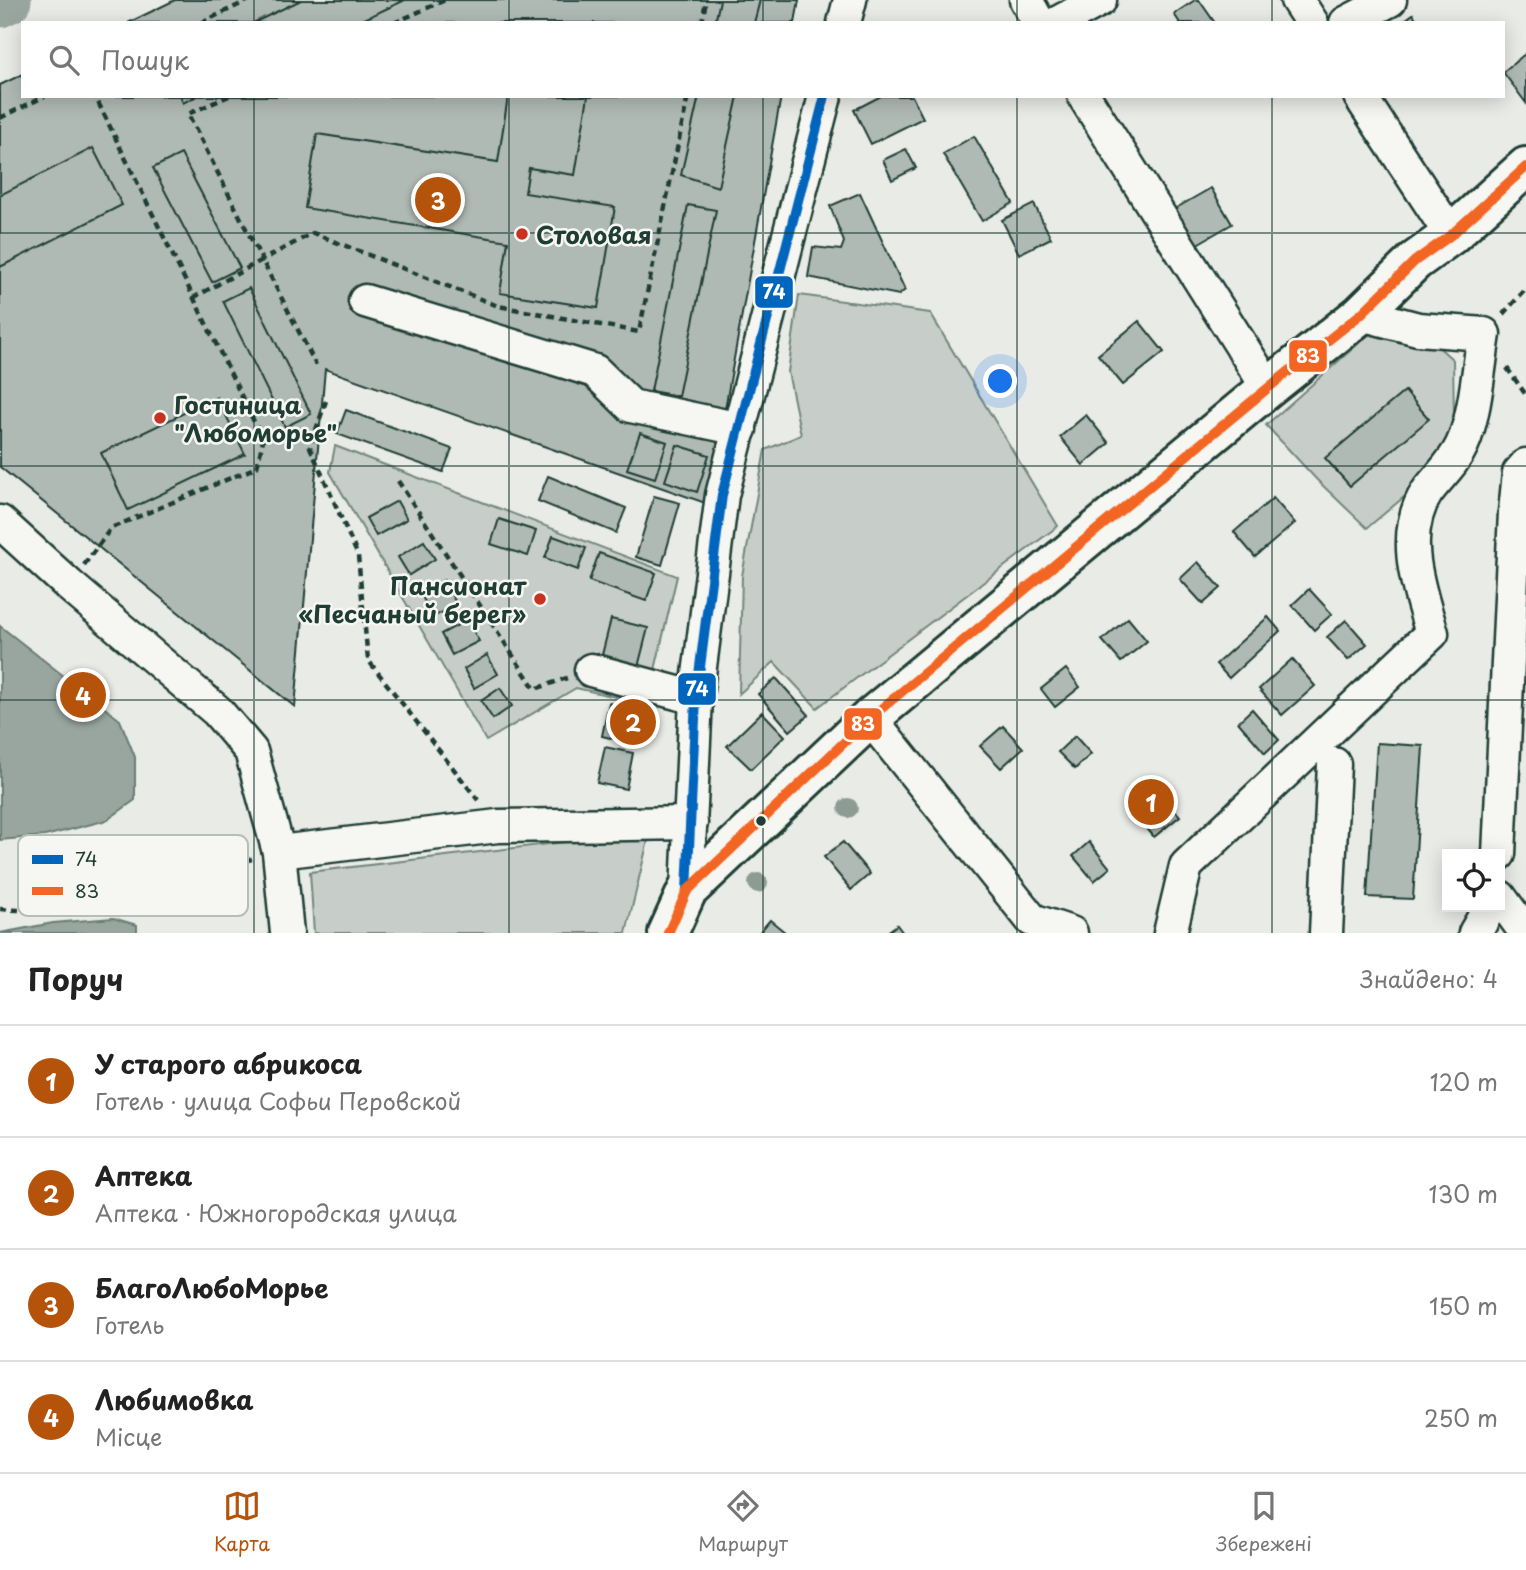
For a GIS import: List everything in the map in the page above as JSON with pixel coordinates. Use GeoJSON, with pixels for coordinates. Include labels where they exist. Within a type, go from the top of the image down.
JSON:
{"type":"FeatureCollection","features":[{"type":"Feature","properties":{"kind":"main road"},"geometry":{"type":"LineString","coordinates":[[668,933],[687,891],[870,718],[1361,314],[1415,261],[1451,235],[1526,167]]}},
{"type":"Feature","properties":{"kind":"street"},"geometry":{"type":"LineString","coordinates":[[845,21],[850,0]]}},
{"type":"Feature","properties":{"kind":"street"},"geometry":{"type":"LineString","coordinates":[[1034,16],[1100,0]]}},
{"type":"Feature","properties":{"kind":"street"},"geometry":{"type":"LineString","coordinates":[[1297,0],[1311,21]]}},
{"type":"Feature","properties":{"kind":"street"},"geometry":{"type":"LineString","coordinates":[[1350,21],[1390,0]]}},
{"type":"Feature","properties":{"kind":"street"},"geometry":{"type":"LineString","coordinates":[[687,891],[696,698],[722,495],[824,98]]}},
{"type":"Feature","properties":{"kind":"street"},"geometry":{"type":"LineString","coordinates":[[1085,98],[1268,388]]}},
{"type":"Feature","properties":{"kind":"street"},"geometry":{"type":"LineString","coordinates":[[1361,98],[1451,235]]}},
{"type":"Feature","properties":{"kind":"street"},"geometry":{"type":"LineString","coordinates":[[365,301],[596,371],[631,405],[740,429]]}},
{"type":"Feature","properties":{"kind":"street"},"geometry":{"type":"LineString","coordinates":[[1170,933],[1186,866],[1432,632],[1413,566],[1415,523],[1426,494],[1447,470],[1463,444],[1474,398],[1484,334],[1418,329],[1361,314]]}},
{"type":"Feature","properties":{"kind":"street"},"geometry":{"type":"LineString","coordinates":[[1499,849],[1516,512],[1519,473],[1526,465]]}},
{"type":"Feature","properties":{"kind":"street"},"geometry":{"type":"LineString","coordinates":[[0,522],[69,585],[217,711],[251,751],[279,852],[287,933]]}},
{"type":"Feature","properties":{"kind":"street"},"geometry":{"type":"LineString","coordinates":[[591,670],[696,698]]}},
{"type":"Feature","properties":{"kind":"street"},"geometry":{"type":"LineString","coordinates":[[870,718],[1030,926],[1071,933]]}},
{"type":"Feature","properties":{"kind":"street"},"geometry":{"type":"LineString","coordinates":[[1326,933],[1334,764]]}},
{"type":"Feature","properties":{"kind":"street"},"geometry":{"type":"LineString","coordinates":[[279,852],[498,826],[691,823]]}},
{"type":"Feature","properties":{"kind":"street"},"geometry":{"type":"LineString","coordinates":[[1505,904],[1526,933]]}},
{"type":"Feature","properties":{"kind":"street"},"geometry":{"type":"LineString","coordinates":[[1475,933],[1487,912]]}},
{"type":"Feature","properties":{"kind":"path"},"geometry":{"type":"LineString","coordinates":[[205,21],[249,0]]}},
{"type":"Feature","properties":{"kind":"path"},"geometry":{"type":"LineString","coordinates":[[399,21],[446,0]]}},
{"type":"Feature","properties":{"kind":"path"},"geometry":{"type":"LineString","coordinates":[[702,21],[706,0]]}},
{"type":"Feature","properties":{"kind":"path"},"geometry":{"type":"LineString","coordinates":[[0,118],[41,98]]}},
{"type":"Feature","properties":{"kind":"path"},"geometry":{"type":"LineString","coordinates":[[69,585],[111,528],[257,467],[263,440],[96,98]]}},
{"type":"Feature","properties":{"kind":"path"},"geometry":{"type":"LineString","coordinates":[[224,98],[188,114],[316,365]]}},
{"type":"Feature","properties":{"kind":"path"},"geometry":{"type":"LineString","coordinates":[[193,298],[313,233],[498,306],[639,332],[688,98]]}},
{"type":"Feature","properties":{"kind":"path"},"geometry":{"type":"LineString","coordinates":[[326,401],[310,447],[358,556],[368,660],[498,826]]}},
{"type":"Feature","properties":{"kind":"path"},"geometry":{"type":"LineString","coordinates":[[398,481],[535,689],[591,670]]}},
{"type":"Feature","properties":{"kind":"path"},"geometry":{"type":"LineString","coordinates":[[248,860],[279,852]]}},
{"type":"Feature","properties":{"kind":"path"},"geometry":{"type":"LineString","coordinates":[[0,909],[18,910]]}},
{"type":"Feature","properties":{"kind":"shaded area"},"geometry":{"type":"Polygon","coordinates":[[[799,295],[930,313],[1058,526],[817,708],[774,662],[739,694],[742,576],[765,450],[801,435],[788,372],[799,295]]]}},
{"type":"Feature","properties":{"kind":"shaded area"},"geometry":{"type":"Polygon","coordinates":[[[1375,329],[1422,332],[1453,360],[1454,418],[1441,466],[1367,528],[1266,425],[1375,329]]]}},
{"type":"Feature","properties":{"kind":"shaded area"},"geometry":{"type":"Polygon","coordinates":[[[335,446],[677,576],[647,704],[576,688],[486,741],[330,472],[335,446]]]}},
{"type":"Feature","properties":{"kind":"shaded area"},"geometry":{"type":"Polygon","coordinates":[[[0,626],[120,720],[135,757],[135,800],[107,820],[49,835],[18,835],[18,838],[0,840],[0,626]]]}},
{"type":"Feature","properties":{"kind":"shaded area"},"geometry":{"type":"Polygon","coordinates":[[[650,832],[626,933],[314,933],[310,872],[650,832]]]}},
{"type":"Feature","properties":{"kind":"shaded area"},"geometry":{"type":"Polygon","coordinates":[[[113,918],[137,925],[137,933],[0,933],[53,923],[113,918]]]}},
{"type":"Feature","properties":{"kind":"building"},"geometry":{"type":"Polygon","coordinates":[[[175,0],[799,0],[795,21],[132,21],[175,0]]]}},
{"type":"Feature","properties":{"kind":"building"},"geometry":{"type":"Polygon","coordinates":[[[301,0],[405,0],[360,21],[257,21],[301,0]]]}},
{"type":"Feature","properties":{"kind":"building"},"geometry":{"type":"Polygon","coordinates":[[[720,0],[760,0],[755,21],[715,21],[720,0]]]}},
{"type":"Feature","properties":{"kind":"building"},"geometry":{"type":"Polygon","coordinates":[[[1199,0],[1214,21],[1179,21],[1174,14],[1199,0]]]}},
{"type":"Feature","properties":{"kind":"building"},"geometry":{"type":"Polygon","coordinates":[[[1413,14],[1418,21],[1404,21],[1413,14]]]}},
{"type":"Feature","properties":{"kind":"building"},"geometry":{"type":"Polygon","coordinates":[[[1526,53],[1526,103],[1505,75],[1505,70],[1526,53]]]}},
{"type":"Feature","properties":{"kind":"building","name":"Гостиница \"Любоморье\""},"geometry":{"type":"Polygon","coordinates":[[[21,75],[21,98],[781,98],[708,504],[325,369],[295,707],[0,467],[0,85],[21,75]]]}},
{"type":"Feature","properties":{"kind":"building"},"geometry":{"type":"Polygon","coordinates":[[[508,98],[588,98],[575,175],[529,168],[525,193],[615,207],[598,308],[500,293],[508,241],[305,208],[317,134],[498,162],[508,98]]]}},
{"type":"Feature","properties":{"kind":"building"},"geometry":{"type":"Polygon","coordinates":[[[699,98],[738,98],[718,187],[681,175],[699,98]]]}},
{"type":"Feature","properties":{"kind":"building"},"geometry":{"type":"Polygon","coordinates":[[[877,98],[913,98],[923,118],[871,144],[854,110],[877,98]]]}},
{"type":"Feature","properties":{"kind":"building"},"geometry":{"type":"Polygon","coordinates":[[[974,136],[1013,203],[982,221],[943,154],[974,136]]]}},
{"type":"Feature","properties":{"kind":"building"},"geometry":{"type":"Polygon","coordinates":[[[93,148],[122,205],[0,267],[0,195],[93,148]]]}},
{"type":"Feature","properties":{"kind":"building"},"geometry":{"type":"Polygon","coordinates":[[[906,149],[916,168],[892,180],[883,160],[906,149]]]}},
{"type":"Feature","properties":{"kind":"building"},"geometry":{"type":"Polygon","coordinates":[[[181,154],[240,268],[212,282],[153,168],[181,154]]]}},
{"type":"Feature","properties":{"kind":"building"},"geometry":{"type":"Polygon","coordinates":[[[1211,188],[1232,224],[1192,247],[1171,211],[1211,188]]]}},
{"type":"Feature","properties":{"kind":"building"},"geometry":{"type":"Polygon","coordinates":[[[860,193],[905,290],[899,295],[808,277],[813,247],[841,250],[844,242],[830,206],[860,193]]]}},
{"type":"Feature","properties":{"kind":"building"},"geometry":{"type":"Polygon","coordinates":[[[1034,204],[1051,238],[1019,254],[1002,220],[1034,204]]]}},
{"type":"Feature","properties":{"kind":"building"},"geometry":{"type":"Polygon","coordinates":[[[688,205],[716,210],[678,396],[651,391],[688,205]]]}},
{"type":"Feature","properties":{"kind":"building"},"geometry":{"type":"Polygon","coordinates":[[[249,288],[311,414],[285,427],[223,301],[249,288]]]}},
{"type":"Feature","properties":{"kind":"building"},"geometry":{"type":"Polygon","coordinates":[[[1139,321],[1164,352],[1123,385],[1098,355],[1139,321]]]}},
{"type":"Feature","properties":{"kind":"building"},"geometry":{"type":"Polygon","coordinates":[[[1405,391],[1429,419],[1350,486],[1325,458],[1405,391]]]}},
{"type":"Feature","properties":{"kind":"building"},"geometry":{"type":"Polygon","coordinates":[[[217,397],[245,454],[128,510],[101,453],[217,397]]]}},
{"type":"Feature","properties":{"kind":"building"},"geometry":{"type":"Polygon","coordinates":[[[346,410],[452,449],[443,472],[337,434],[346,410]]]}},
{"type":"Feature","properties":{"kind":"building"},"geometry":{"type":"Polygon","coordinates":[[[1086,415],[1109,443],[1083,465],[1060,437],[1086,415]]]}},
{"type":"Feature","properties":{"kind":"building"},"geometry":{"type":"Polygon","coordinates":[[[640,433],[667,442],[655,478],[627,469],[640,433]]]}},
{"type":"Feature","properties":{"kind":"building"},"geometry":{"type":"Polygon","coordinates":[[[677,445],[709,455],[697,492],[665,481],[677,445]]]}},
{"type":"Feature","properties":{"kind":"building"},"geometry":{"type":"Polygon","coordinates":[[[548,476],[626,508],[616,533],[538,501],[548,476]]]}},
{"type":"Feature","properties":{"kind":"building"},"geometry":{"type":"Polygon","coordinates":[[[654,496],[680,503],[662,565],[636,557],[654,496]]]}},
{"type":"Feature","properties":{"kind":"building"},"geometry":{"type":"Polygon","coordinates":[[[1273,498],[1295,523],[1255,557],[1234,532],[1273,498]]]}},
{"type":"Feature","properties":{"kind":"building"},"geometry":{"type":"Polygon","coordinates":[[[397,501],[407,519],[376,536],[366,518],[397,501]]]}},
{"type":"Feature","properties":{"kind":"building"},"geometry":{"type":"Polygon","coordinates":[[[499,519],[536,531],[528,556],[491,544],[499,519]]]}},
{"type":"Feature","properties":{"kind":"building"},"geometry":{"type":"Polygon","coordinates":[[[553,536],[586,548],[578,570],[545,558],[553,536]]]}},
{"type":"Feature","properties":{"kind":"building"},"geometry":{"type":"Polygon","coordinates":[[[424,541],[435,559],[409,575],[398,557],[424,541]]]}},
{"type":"Feature","properties":{"kind":"building"},"geometry":{"type":"Polygon","coordinates":[[[599,553],[656,573],[646,601],[589,581],[599,553]]]}},
{"type":"Feature","properties":{"kind":"building"},"geometry":{"type":"Polygon","coordinates":[[[1198,562],[1221,588],[1203,604],[1180,579],[1198,562]]]}},
{"type":"Feature","properties":{"kind":"building"},"geometry":{"type":"Polygon","coordinates":[[[444,580],[457,605],[433,617],[420,593],[444,580]]]}},
{"type":"Feature","properties":{"kind":"building"},"geometry":{"type":"Polygon","coordinates":[[[1309,589],[1332,614],[1314,630],[1292,605],[1309,589]]]}},
{"type":"Feature","properties":{"kind":"building"},"geometry":{"type":"Polygon","coordinates":[[[1268,617],[1280,631],[1229,678],[1216,664],[1268,617]]]}},
{"type":"Feature","properties":{"kind":"building"},"geometry":{"type":"Polygon","coordinates":[[[1128,618],[1147,641],[1121,662],[1102,640],[1128,618]]]}},
{"type":"Feature","properties":{"kind":"building"},"geometry":{"type":"Polygon","coordinates":[[[611,619],[648,628],[638,667],[601,659],[611,619]]]}},
{"type":"Feature","properties":{"kind":"building"},"geometry":{"type":"Polygon","coordinates":[[[467,620],[479,641],[452,655],[441,634],[467,620]]]}},
{"type":"Feature","properties":{"kind":"building"},"geometry":{"type":"Polygon","coordinates":[[[1346,620],[1367,644],[1348,660],[1327,637],[1346,620]]]}},
{"type":"Feature","properties":{"kind":"building"},"geometry":{"type":"Polygon","coordinates":[[[487,655],[498,674],[474,688],[464,669],[487,655]]]}},
{"type":"Feature","properties":{"kind":"building"},"geometry":{"type":"Polygon","coordinates":[[[1292,659],[1315,686],[1282,715],[1259,689],[1292,659]]]}},
{"type":"Feature","properties":{"kind":"building"},"geometry":{"type":"Polygon","coordinates":[[[1066,669],[1080,687],[1055,707],[1041,689],[1066,669]]]}},
{"type":"Feature","properties":{"kind":"building"},"geometry":{"type":"Polygon","coordinates":[[[776,678],[809,715],[790,731],[758,694],[776,678]]]}},
{"type":"Feature","properties":{"kind":"building"},"geometry":{"type":"Polygon","coordinates":[[[500,688],[512,706],[493,719],[481,701],[500,688]]]}},
{"type":"Feature","properties":{"kind":"building"},"geometry":{"type":"Polygon","coordinates":[[[609,703],[647,711],[640,745],[602,736],[609,703]]]}},
{"type":"Feature","properties":{"kind":"building"},"geometry":{"type":"Polygon","coordinates":[[[1252,709],[1279,740],[1265,753],[1238,722],[1252,709]]]}},
{"type":"Feature","properties":{"kind":"building"},"geometry":{"type":"Polygon","coordinates":[[[762,712],[785,736],[751,769],[727,746],[762,712]]]}},
{"type":"Feature","properties":{"kind":"building"},"geometry":{"type":"Polygon","coordinates":[[[1003,726],[1023,748],[1001,768],[980,746],[1003,726]]]}},
{"type":"Feature","properties":{"kind":"building"},"geometry":{"type":"Polygon","coordinates":[[[1075,736],[1091,754],[1075,769],[1058,752],[1075,736]]]}},
{"type":"Feature","properties":{"kind":"building"},"geometry":{"type":"Polygon","coordinates":[[[1377,743],[1423,746],[1413,899],[1367,897],[1377,743]]]}},
{"type":"Feature","properties":{"kind":"building"},"geometry":{"type":"Polygon","coordinates":[[[605,747],[633,753],[626,789],[597,783],[605,747]]]}},
{"type":"Feature","properties":{"kind":"building"},"geometry":{"type":"Polygon","coordinates":[[[1153,784],[1180,816],[1154,837],[1127,804],[1153,784]]]}},
{"type":"Feature","properties":{"kind":"building"},"geometry":{"type":"Polygon","coordinates":[[[843,842],[870,874],[851,890],[824,857],[843,842]]]}},
{"type":"Feature","properties":{"kind":"building"},"geometry":{"type":"Polygon","coordinates":[[[1089,842],[1110,868],[1094,881],[1073,856],[1089,842]]]}},
{"type":"Feature","properties":{"kind":"building"},"geometry":{"type":"Polygon","coordinates":[[[770,920],[786,933],[759,933],[770,920]]]}},
{"type":"Feature","properties":{"kind":"building"},"geometry":{"type":"Polygon","coordinates":[[[897,925],[903,933],[886,933],[897,925]]]}},
{"type":"Feature","properties":{"kind":"waterway"},"geometry":{"type":"LineString","coordinates":[[0,4],[8,0]]}},
{"type":"Feature","properties":{"kind":"transit line","name":"74"},"geometry":{"type":"LineString","coordinates":[[687,891],[696,698],[722,495],[824,98]]}},
{"type":"Feature","properties":{"kind":"transit line","name":"83"},"geometry":{"type":"LineString","coordinates":[[668,933],[687,891],[870,718],[1361,314],[1415,261],[1451,235],[1526,167]]}},
{"type":"Feature","properties":{"kind":"place","name":"БлагоЛюбоМорье"},"geometry":{"type":"Point","coordinates":[438,200]}},
{"type":"Feature","properties":{"kind":"place","name":"Столовая"},"geometry":{"type":"Point","coordinates":[522,234]}},
{"type":"Feature","properties":{"kind":"place","name":"Гостиница \"Любоморье\""},"geometry":{"type":"Point","coordinates":[160,418]}},
{"type":"Feature","properties":{"kind":"place","name":"Пансионат «Песчаный берег»"},"geometry":{"type":"Point","coordinates":[540,599]}},
{"type":"Feature","properties":{"kind":"place","name":"Любимовка"},"geometry":{"type":"Point","coordinates":[83,695]}},
{"type":"Feature","properties":{"kind":"place","name":"Аптека"},"geometry":{"type":"Point","coordinates":[633,722]}},
{"type":"Feature","properties":{"kind":"place","name":"У старого абрикоса"},"geometry":{"type":"Point","coordinates":[1151,802]}}]}
